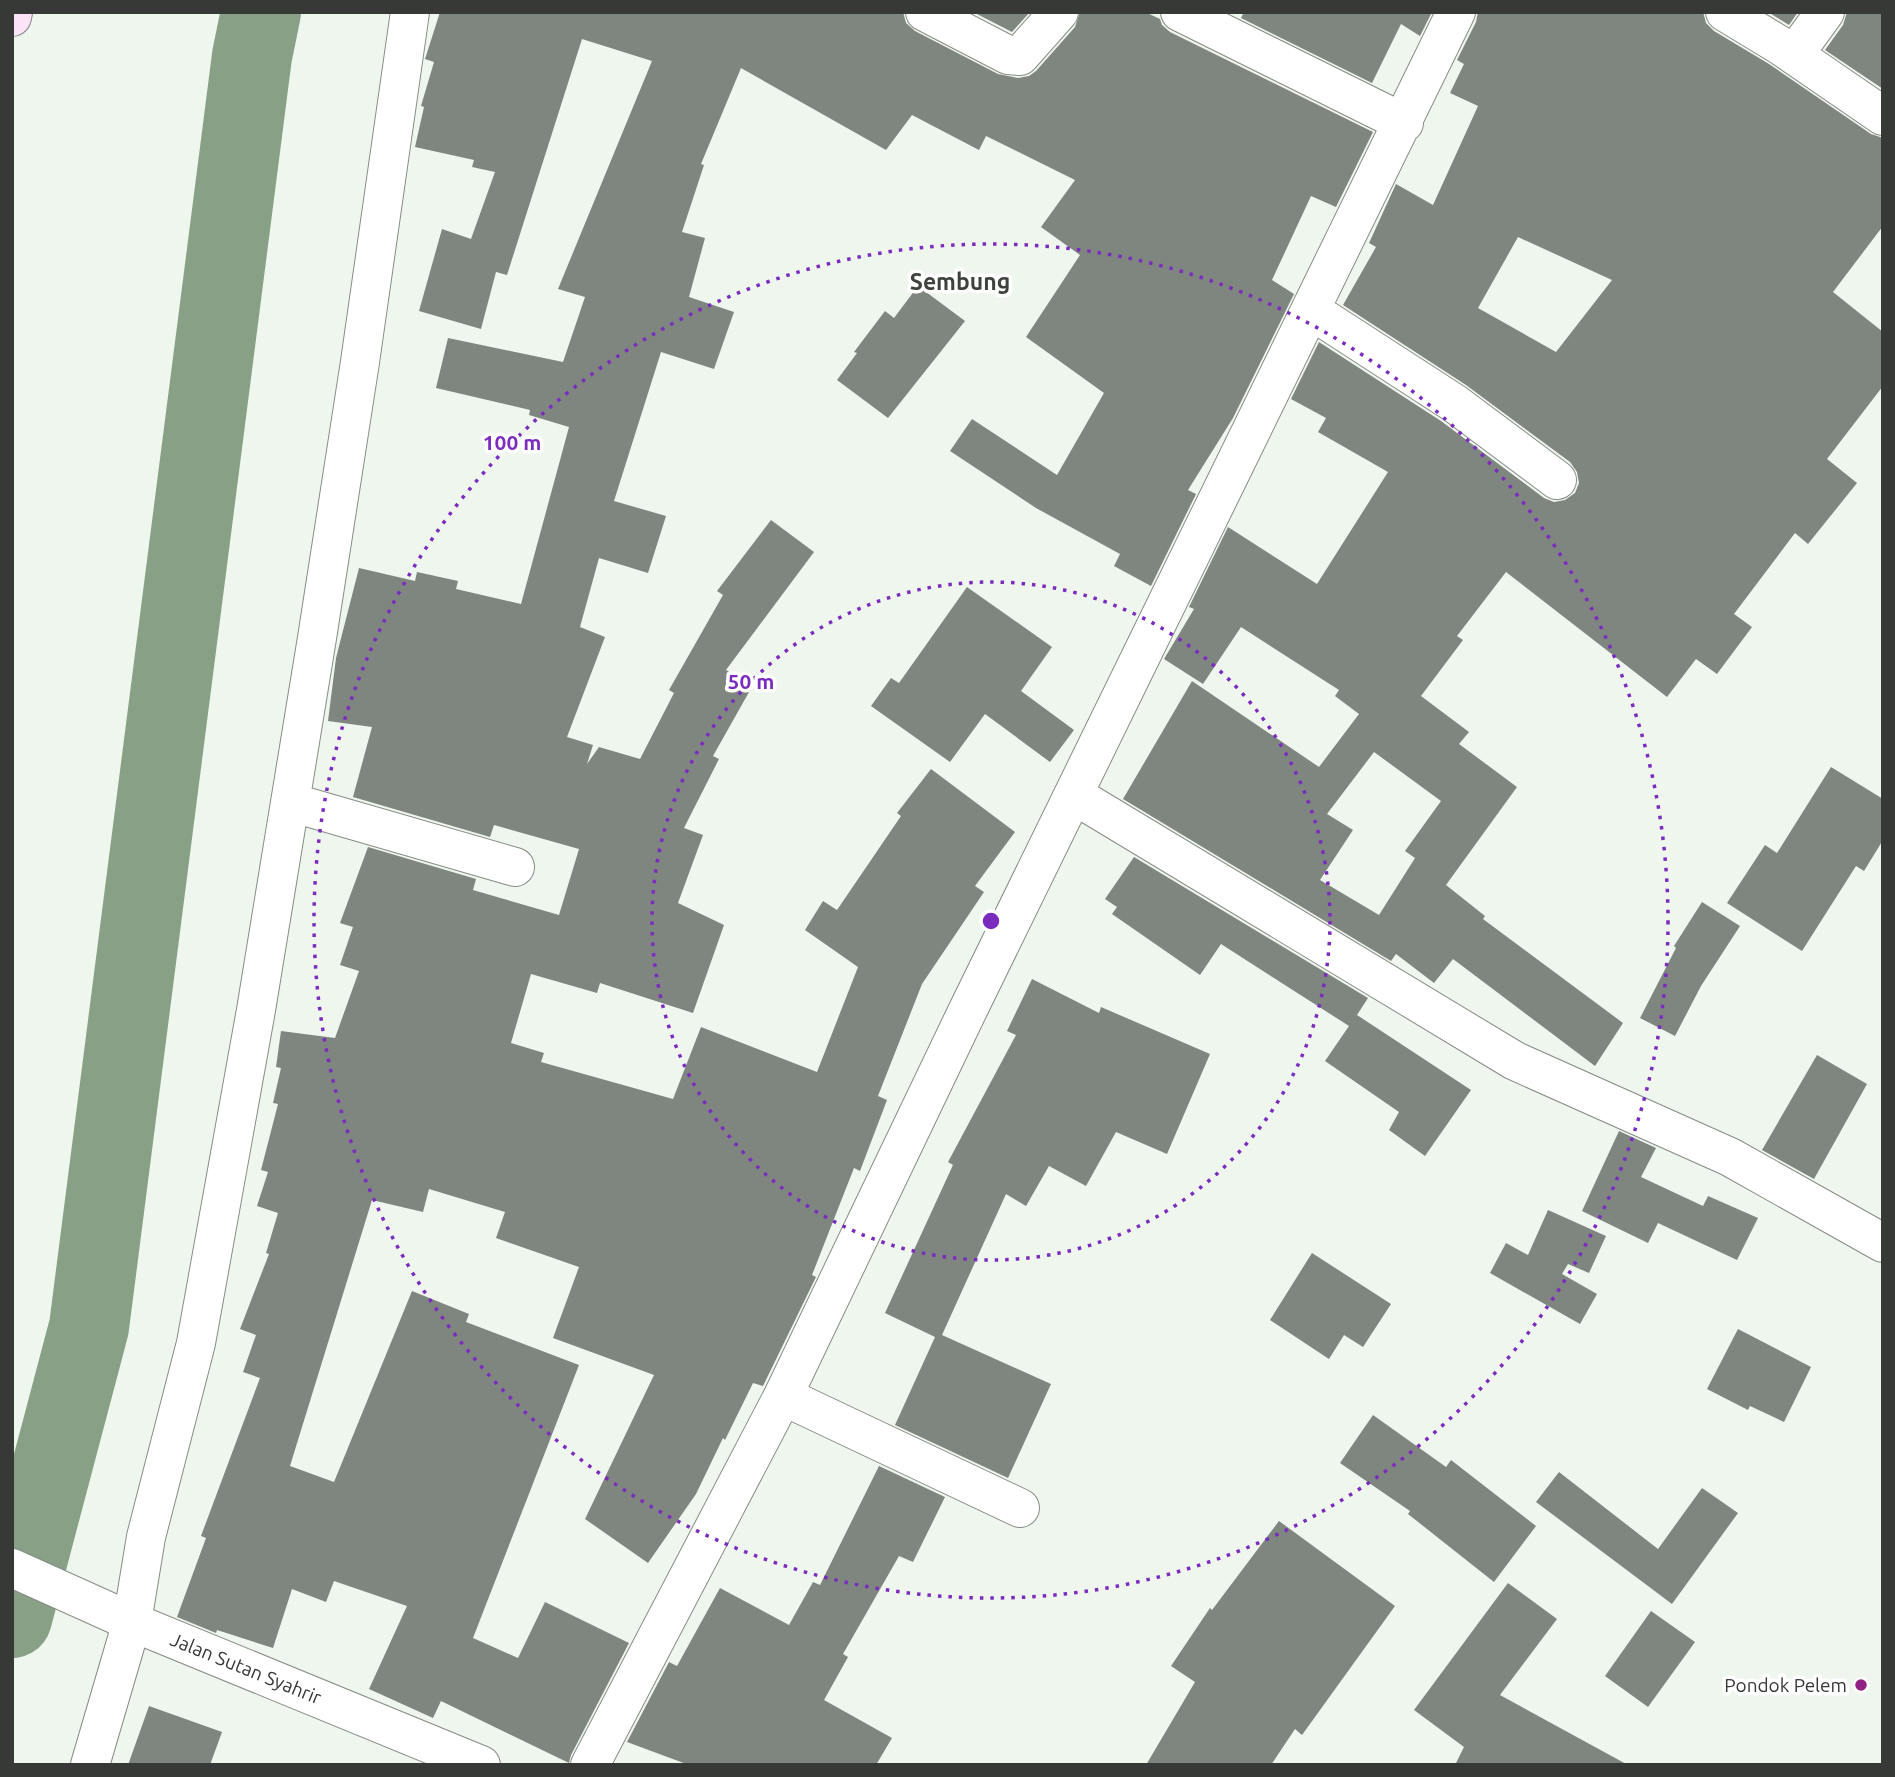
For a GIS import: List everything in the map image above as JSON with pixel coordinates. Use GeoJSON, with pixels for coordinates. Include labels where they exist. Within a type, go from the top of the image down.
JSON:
{"type":"FeatureCollection","features":[{"type":"Feature","properties":{"kind":"street"},"geometry":{"type":"LineString","coordinates":[[90,1765],[124,1618],[196,1343],[290,802],[356,389],[410,12]]}},
{"type":"Feature","properties":{"kind":"street"},"geometry":{"type":"LineString","coordinates":[[925,12],[1008,55],[1020,56],[1059,12]]}},
{"type":"Feature","properties":{"kind":"street"},"geometry":{"type":"LineString","coordinates":[[1180,12],[1404,123]]}},
{"type":"Feature","properties":{"kind":"street"},"geometry":{"type":"LineString","coordinates":[[590,1765],[783,1396],[1456,12]]}},
{"type":"Feature","properties":{"kind":"street"},"geometry":{"type":"LineString","coordinates":[[1725,12],[1883,116]]}},
{"type":"Feature","properties":{"kind":"street"},"geometry":{"type":"LineString","coordinates":[[1794,55],[1825,12]]}},
{"type":"Feature","properties":{"kind":"street"},"geometry":{"type":"LineString","coordinates":[[1312,310],[1454,403],[1557,480]]}},
{"type":"Feature","properties":{"kind":"street"},"geometry":{"type":"LineString","coordinates":[[1074,794],[1515,1060],[1730,1157],[1883,1243]]}},
{"type":"Feature","properties":{"kind":"street"},"geometry":{"type":"LineString","coordinates":[[290,802],[515,867]]}},
{"type":"Feature","properties":{"kind":"street"},"geometry":{"type":"LineString","coordinates":[[783,1396],[1020,1508]]}},
{"type":"Feature","properties":{"kind":"street","name":"Jalan Sutan Syahrir"},"geometry":{"type":"LineString","coordinates":[[12,1568],[124,1618],[481,1765]]}},
{"type":"Feature","properties":{"kind":"building"},"geometry":{"type":"Polygon","coordinates":[[[440,12],[903,12],[906,23],[915,31],[998,74],[1018,78],[1029,76],[1036,71],[1075,27],[1080,12],[1145,12],[1160,19],[1170,32],[1373,132],[1336,207],[1311,196],[1272,280],[1294,294],[1233,418],[1188,490],[1196,494],[1151,586],[1114,566],[1120,554],[1036,508],[950,451],[972,419],[1057,475],[1104,393],[1026,337],[1080,255],[1041,227],[1075,180],[986,136],[979,150],[912,115],[886,150],[741,68],[701,164],[704,165],[682,232],[705,238],[689,297],[734,312],[714,369],[661,352],[614,501],[666,516],[648,573],[599,558],[580,627],[605,637],[567,737],[593,745],[587,764],[599,747],[640,759],[674,693],[669,690],[723,595],[717,591],[771,520],[814,552],[726,670],[753,685],[713,756],[719,759],[684,828],[703,835],[678,903],[724,925],[693,1013],[600,983],[597,993],[531,974],[511,1043],[544,1053],[541,1062],[673,1099],[701,1027],[817,1072],[858,967],[805,930],[823,901],[837,910],[901,816],[897,813],[931,769],[1015,832],[975,886],[984,892],[922,984],[878,1096],[887,1100],[860,1171],[854,1168],[812,1275],[816,1277],[763,1386],[753,1383],[696,1494],[648,1563],[585,1519],[654,1375],[553,1338],[579,1267],[496,1238],[505,1212],[429,1189],[423,1212],[372,1200],[290,1466],[334,1482],[412,1291],[469,1314],[466,1322],[579,1365],[473,1638],[518,1658],[545,1602],[629,1643],[569,1763],[441,1701],[433,1718],[369,1689],[407,1606],[334,1581],[326,1602],[292,1589],[273,1648],[217,1630],[216,1633],[177,1617],[206,1538],[201,1536],[260,1378],[243,1372],[256,1335],[240,1329],[269,1254],[266,1253],[278,1213],[257,1206],[268,1172],[261,1170],[278,1104],[273,1103],[281,1068],[276,1067],[281,1031],[335,1038],[359,971],[340,965],[353,927],[340,923],[368,847],[476,879],[473,890],[559,915],[579,849],[494,825],[490,837],[353,797],[372,727],[328,721],[336,658],[359,568],[415,581],[417,572],[458,581],[456,589],[521,604],[569,427],[529,415],[530,410],[436,388],[448,338],[563,362],[585,297],[558,289],[652,61],[582,39],[507,275],[496,272],[481,329],[419,311],[442,229],[471,239],[495,172],[472,167],[474,160],[415,147],[424,107],[421,106],[434,62],[425,59],[440,12]]]}},
{"type":"Feature","properties":{"kind":"building"},"geometry":{"type":"Polygon","coordinates":[[[973,12],[1030,12],[1012,32],[973,12]]]}},
{"type":"Feature","properties":{"kind":"building"},"geometry":{"type":"Polygon","coordinates":[[[1244,12],[1432,12],[1420,36],[1401,24],[1372,83],[1241,18],[1244,12]]]}},
{"type":"Feature","properties":{"kind":"building"},"geometry":{"type":"Polygon","coordinates":[[[1478,12],[1703,12],[1706,23],[1714,31],[1769,64],[1871,134],[1883,138],[1883,226],[1833,292],[1883,332],[1883,386],[1827,459],[1857,483],[1808,544],[1795,533],[1734,614],[1752,627],[1717,674],[1696,659],[1667,697],[1506,572],[1457,636],[1463,640],[1421,696],[1469,732],[1459,744],[1517,787],[1446,885],[1485,916],[1483,919],[1623,1023],[1595,1066],[1453,959],[1434,983],[1396,954],[1391,961],[1123,799],[1192,681],[1319,767],[1359,714],[1335,696],[1339,690],[1241,627],[1203,684],[1164,659],[1194,609],[1189,607],[1228,527],[1317,584],[1388,472],[1318,432],[1326,418],[1291,399],[1319,342],[1441,421],[1544,498],[1554,502],[1565,500],[1575,493],[1579,483],[1577,472],[1570,462],[1466,385],[1343,305],[1376,247],[1369,243],[1396,184],[1433,205],[1478,106],[1450,93],[1464,64],[1457,60],[1476,22],[1478,12]],[[1518,237],[1478,308],[1556,352],[1612,280],[1518,237]],[[1374,752],[1327,814],[1353,830],[1320,880],[1379,915],[1415,858],[1405,851],[1441,801],[1374,752]]]}},
{"type":"Feature","properties":{"kind":"building"},"geometry":{"type":"Polygon","coordinates":[[[1768,12],[1798,12],[1789,25],[1768,12]]]}},
{"type":"Feature","properties":{"kind":"building"},"geometry":{"type":"Polygon","coordinates":[[[1847,12],[1883,12],[1883,89],[1825,50],[1843,25],[1847,12]]]}},
{"type":"Feature","properties":{"kind":"building"},"geometry":{"type":"Polygon","coordinates":[[[918,286],[965,321],[888,418],[837,380],[885,311],[894,318],[918,286]]]}},
{"type":"Feature","properties":{"kind":"building"},"geometry":{"type":"Polygon","coordinates":[[[967,587],[1052,647],[1021,691],[1074,730],[1050,762],[985,714],[950,762],[871,706],[891,678],[899,683],[967,587]]]}},
{"type":"Feature","properties":{"kind":"building"},"geometry":{"type":"Polygon","coordinates":[[[1831,767],[1883,799],[1883,840],[1864,871],[1856,866],[1802,951],[1727,903],[1765,845],[1777,853],[1831,767]]]}},
{"type":"Feature","properties":{"kind":"building"},"geometry":{"type":"Polygon","coordinates":[[[1134,857],[1368,998],[1357,1015],[1471,1090],[1425,1156],[1389,1130],[1399,1112],[1325,1061],[1349,1026],[1221,944],[1200,975],[1112,914],[1117,907],[1105,899],[1134,857]]]}},
{"type":"Feature","properties":{"kind":"building"},"geometry":{"type":"Polygon","coordinates":[[[1702,902],[1740,926],[1701,986],[1675,1036],[1640,1018],[1676,948],[1674,946],[1702,902]]]}},
{"type":"Feature","properties":{"kind":"building"},"geometry":{"type":"Polygon","coordinates":[[[1032,979],[1099,1013],[1101,1007],[1210,1054],[1167,1154],[1116,1132],[1086,1186],[1049,1166],[1026,1206],[1006,1194],[942,1335],[1051,1384],[1008,1478],[895,1425],[935,1337],[885,1313],[953,1165],[948,1162],[1016,1035],[1007,1031],[1032,979]]]}},
{"type":"Feature","properties":{"kind":"building"},"geometry":{"type":"Polygon","coordinates":[[[1817,1055],[1867,1084],[1814,1179],[1762,1150],[1817,1055]]]}},
{"type":"Feature","properties":{"kind":"building"},"geometry":{"type":"Polygon","coordinates":[[[1619,1131],[1656,1148],[1641,1177],[1703,1206],[1708,1196],[1758,1218],[1737,1260],[1658,1223],[1648,1243],[1582,1211],[1619,1131]]]}},
{"type":"Feature","properties":{"kind":"building"},"geometry":{"type":"Polygon","coordinates":[[[1548,1210],[1606,1236],[1589,1273],[1568,1264],[1562,1274],[1597,1294],[1580,1324],[1490,1273],[1506,1243],[1528,1255],[1548,1210]]]}},
{"type":"Feature","properties":{"kind":"building"},"geometry":{"type":"Polygon","coordinates":[[[1312,1253],[1391,1304],[1363,1347],[1344,1335],[1329,1359],[1270,1320],[1312,1253]]]}},
{"type":"Feature","properties":{"kind":"building"},"geometry":{"type":"Polygon","coordinates":[[[1738,1329],[1811,1367],[1784,1422],[1750,1406],[1748,1410],[1707,1389],[1738,1329]]]}},
{"type":"Feature","properties":{"kind":"building"},"geometry":{"type":"Polygon","coordinates":[[[1373,1415],[1446,1467],[1451,1460],[1536,1526],[1494,1582],[1408,1514],[1410,1511],[1340,1463],[1373,1415]]]}},
{"type":"Feature","properties":{"kind":"building"},"geometry":{"type":"Polygon","coordinates":[[[879,1466],[945,1497],[913,1562],[899,1556],[843,1654],[848,1657],[824,1700],[892,1738],[876,1765],[689,1765],[627,1742],[669,1662],[677,1666],[720,1588],[789,1625],[813,1582],[820,1585],[879,1466]]]}},
{"type":"Feature","properties":{"kind":"building"},"geometry":{"type":"Polygon","coordinates":[[[1559,1472],[1658,1549],[1702,1488],[1738,1513],[1672,1604],[1536,1502],[1559,1472]]]}},
{"type":"Feature","properties":{"kind":"building"},"geometry":{"type":"Polygon","coordinates":[[[1279,1521],[1395,1606],[1302,1735],[1295,1729],[1271,1765],[1146,1765],[1195,1682],[1171,1666],[1210,1608],[1212,1610],[1279,1521]]]}},
{"type":"Feature","properties":{"kind":"building"},"geometry":{"type":"Polygon","coordinates":[[[1508,1583],[1557,1619],[1500,1695],[1628,1765],[1455,1765],[1464,1747],[1414,1710],[1508,1583]]]}},
{"type":"Feature","properties":{"kind":"building"},"geometry":{"type":"Polygon","coordinates":[[[1651,1611],[1695,1642],[1648,1707],[1605,1676],[1651,1611]]]}},
{"type":"Feature","properties":{"kind":"building"},"geometry":{"type":"Polygon","coordinates":[[[149,1706],[222,1732],[210,1765],[128,1765],[149,1706]]]}},
{"type":"Feature","properties":{"kind":"waterway"},"geometry":{"type":"LineString","coordinates":[[12,1618],[89,1327],[252,56],[261,12]]}},
{"type":"Feature","properties":{"kind":"place","name":"Pondok Pelem"},"geometry":{"type":"Point","coordinates":[1861,1685]}},
{"type":"Feature","properties":{"kind":"district","name":"Sembung"},"geometry":{"type":"Point","coordinates":[960,281]}}]}
